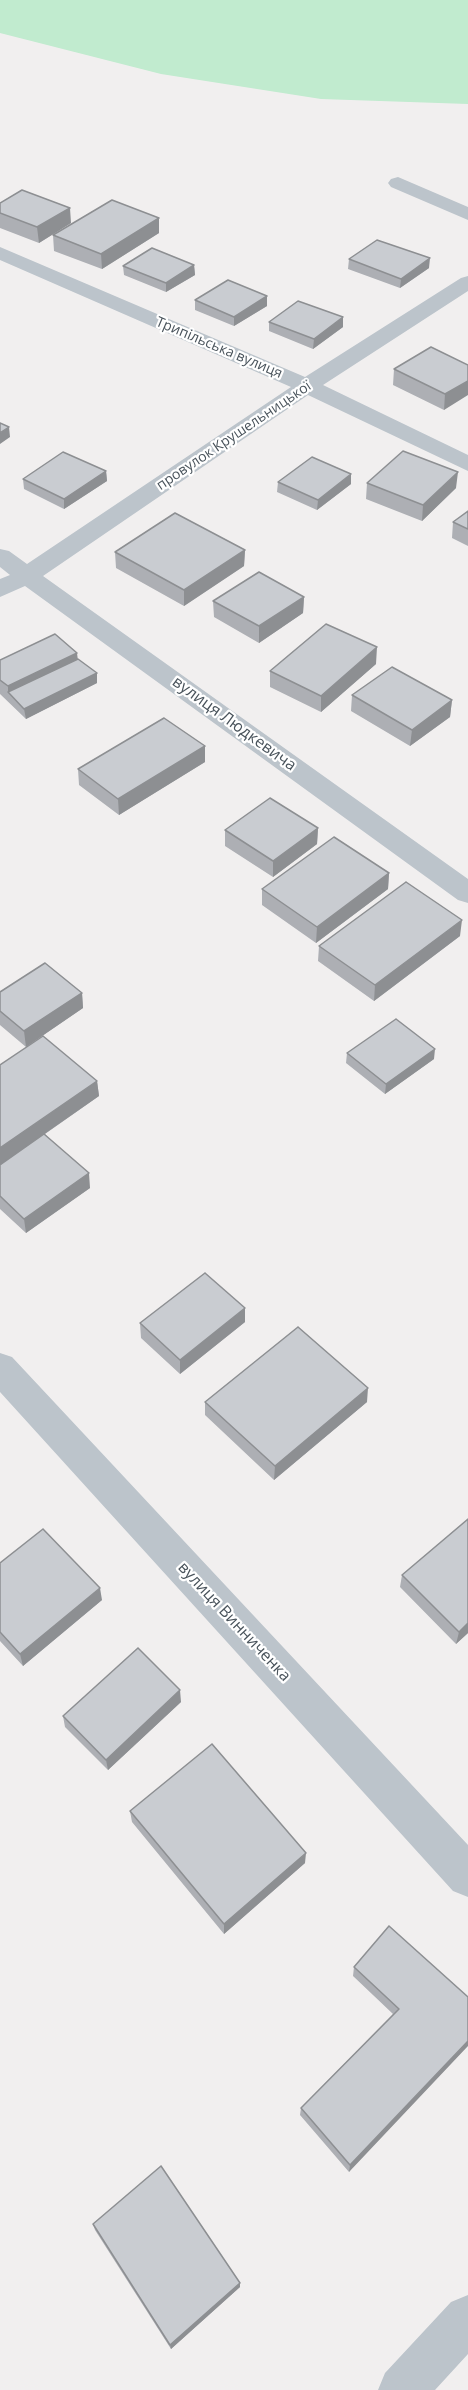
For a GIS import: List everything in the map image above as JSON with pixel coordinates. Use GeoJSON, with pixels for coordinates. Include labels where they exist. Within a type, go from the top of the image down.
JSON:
{"type":"FeatureCollection","features":[{"type":"Feature","properties":{"kind":"street"},"geometry":{"type":"LineString","coordinates":[[398,183],[468,214]]}},
{"type":"Feature","properties":{"kind":"street","name":"Трипільська вулиця"},"geometry":{"type":"LineString","coordinates":[[0,253],[307,386],[468,464]]}},
{"type":"Feature","properties":{"kind":"street","name":"провулок Крушельницької"},"geometry":{"type":"LineString","coordinates":[[0,589],[28,575],[307,386],[468,282]]}},
{"type":"Feature","properties":{"kind":"street","name":"вулиця Людкевича"},"geometry":{"type":"LineString","coordinates":[[0,555],[468,893]]}},
{"type":"Feature","properties":{"kind":"street","name":"вулиця Винниченка"},"geometry":{"type":"LineString","coordinates":[[0,1368],[468,1875]]}},
{"type":"Feature","properties":{"kind":"street"},"geometry":{"type":"LineString","coordinates":[[402,2390],[468,2319]]}},
{"type":"Feature","properties":{"kind":"green space"},"geometry":{"type":"Polygon","coordinates":[[[0,0],[468,0],[468,104],[321,99],[161,74],[0,33],[0,0]]]}},
{"type":"Feature","properties":{"kind":"building"},"geometry":{"type":"Polygon","coordinates":[[[22,190],[70,208],[37,227],[0,213],[0,203],[22,190]]]}},
{"type":"Feature","properties":{"kind":"building"},"geometry":{"type":"Polygon","coordinates":[[[112,200],[159,218],[101,254],[53,235],[112,200]]]}},
{"type":"Feature","properties":{"kind":"building"},"geometry":{"type":"Polygon","coordinates":[[[377,240],[430,258],[401,279],[349,259],[377,240]]]}},
{"type":"Feature","properties":{"kind":"building"},"geometry":{"type":"Polygon","coordinates":[[[152,248],[194,265],[166,283],[123,266],[152,248]]]}},
{"type":"Feature","properties":{"kind":"building"},"geometry":{"type":"Polygon","coordinates":[[[228,280],[267,296],[234,317],[195,300],[228,280]]]}},
{"type":"Feature","properties":{"kind":"building"},"geometry":{"type":"Polygon","coordinates":[[[298,301],[343,317],[314,339],[269,322],[298,301]]]}},
{"type":"Feature","properties":{"kind":"building"},"geometry":{"type":"Polygon","coordinates":[[[431,347],[468,365],[468,381],[445,394],[394,369],[431,347]]]}},
{"type":"Feature","properties":{"kind":"building"},"geometry":{"type":"Polygon","coordinates":[[[0,423],[9,427],[0,433],[0,423]]]}},
{"type":"Feature","properties":{"kind":"building"},"geometry":{"type":"Polygon","coordinates":[[[403,451],[458,472],[423,505],[367,483],[403,451]]]}},
{"type":"Feature","properties":{"kind":"building"},"geometry":{"type":"Polygon","coordinates":[[[63,452],[106,471],[64,499],[23,479],[63,452]]]}},
{"type":"Feature","properties":{"kind":"building"},"geometry":{"type":"Polygon","coordinates":[[[312,457],[351,474],[318,500],[278,482],[312,457]]]}},
{"type":"Feature","properties":{"kind":"building"},"geometry":{"type":"Polygon","coordinates":[[[468,511],[468,529],[453,522],[468,511]]]}},
{"type":"Feature","properties":{"kind":"building"},"geometry":{"type":"Polygon","coordinates":[[[175,513],[245,550],[184,590],[115,552],[175,513]]]}},
{"type":"Feature","properties":{"kind":"building"},"geometry":{"type":"Polygon","coordinates":[[[259,572],[304,597],[259,626],[213,601],[259,572]]]}},
{"type":"Feature","properties":{"kind":"building"},"geometry":{"type":"Polygon","coordinates":[[[326,624],[377,647],[321,696],[270,671],[326,624]]]}},
{"type":"Feature","properties":{"kind":"building"},"geometry":{"type":"Polygon","coordinates":[[[55,634],[77,653],[8,686],[0,680],[0,660],[55,634]]]}},
{"type":"Feature","properties":{"kind":"building"},"geometry":{"type":"Polygon","coordinates":[[[78,659],[97,673],[24,709],[8,692],[78,659]]]}},
{"type":"Feature","properties":{"kind":"building"},"geometry":{"type":"Polygon","coordinates":[[[392,667],[452,700],[412,730],[352,695],[392,667]]]}},
{"type":"Feature","properties":{"kind":"building"},"geometry":{"type":"Polygon","coordinates":[[[164,718],[205,746],[118,799],[78,769],[164,718]]]}},
{"type":"Feature","properties":{"kind":"building"},"geometry":{"type":"Polygon","coordinates":[[[270,798],[318,828],[273,861],[225,830],[270,798]]]}},
{"type":"Feature","properties":{"kind":"building"},"geometry":{"type":"Polygon","coordinates":[[[334,837],[389,873],[317,927],[262,889],[334,837]]]}},
{"type":"Feature","properties":{"kind":"building"},"geometry":{"type":"Polygon","coordinates":[[[406,882],[462,920],[375,985],[319,946],[406,882]]]}},
{"type":"Feature","properties":{"kind":"building"},"geometry":{"type":"Polygon","coordinates":[[[45,963],[82,993],[24,1031],[0,1011],[0,992],[45,963]]]}},
{"type":"Feature","properties":{"kind":"building"},"geometry":{"type":"Polygon","coordinates":[[[396,1019],[435,1049],[386,1084],[347,1053],[396,1019]]]}},
{"type":"Feature","properties":{"kind":"building"},"geometry":{"type":"Polygon","coordinates":[[[43,1036],[97,1081],[0,1148],[0,1065],[43,1036]]]}},
{"type":"Feature","properties":{"kind":"building"},"geometry":{"type":"Polygon","coordinates":[[[44,1134],[89,1173],[24,1219],[0,1196],[0,1165],[44,1134]]]}},
{"type":"Feature","properties":{"kind":"building"},"geometry":{"type":"Polygon","coordinates":[[[205,1273],[245,1308],[180,1360],[140,1323],[205,1273]]]}},
{"type":"Feature","properties":{"kind":"building"},"geometry":{"type":"Polygon","coordinates":[[[298,1327],[368,1388],[275,1466],[205,1402],[298,1327]]]}},
{"type":"Feature","properties":{"kind":"building"},"geometry":{"type":"Polygon","coordinates":[[[468,1519],[468,1623],[459,1632],[402,1575],[468,1519]]]}},
{"type":"Feature","properties":{"kind":"building"},"geometry":{"type":"Polygon","coordinates":[[[43,1529],[100,1588],[20,1654],[0,1632],[0,1563],[43,1529]]]}},
{"type":"Feature","properties":{"kind":"building"},"geometry":{"type":"Polygon","coordinates":[[[138,1648],[180,1690],[106,1760],[63,1716],[138,1648]]]}},
{"type":"Feature","properties":{"kind":"building"},"geometry":{"type":"Polygon","coordinates":[[[212,1744],[306,1853],[224,1924],[130,1811],[212,1744]]]}},
{"type":"Feature","properties":{"kind":"building"},"geometry":{"type":"Polygon","coordinates":[[[389,1926],[468,1997],[468,2041],[350,2165],[301,2108],[399,2009],[354,1967],[389,1926]]]}},
{"type":"Feature","properties":{"kind":"building"},"geometry":{"type":"Polygon","coordinates":[[[161,2166],[240,2283],[170,2345],[93,2224],[161,2166]]]}}]}
